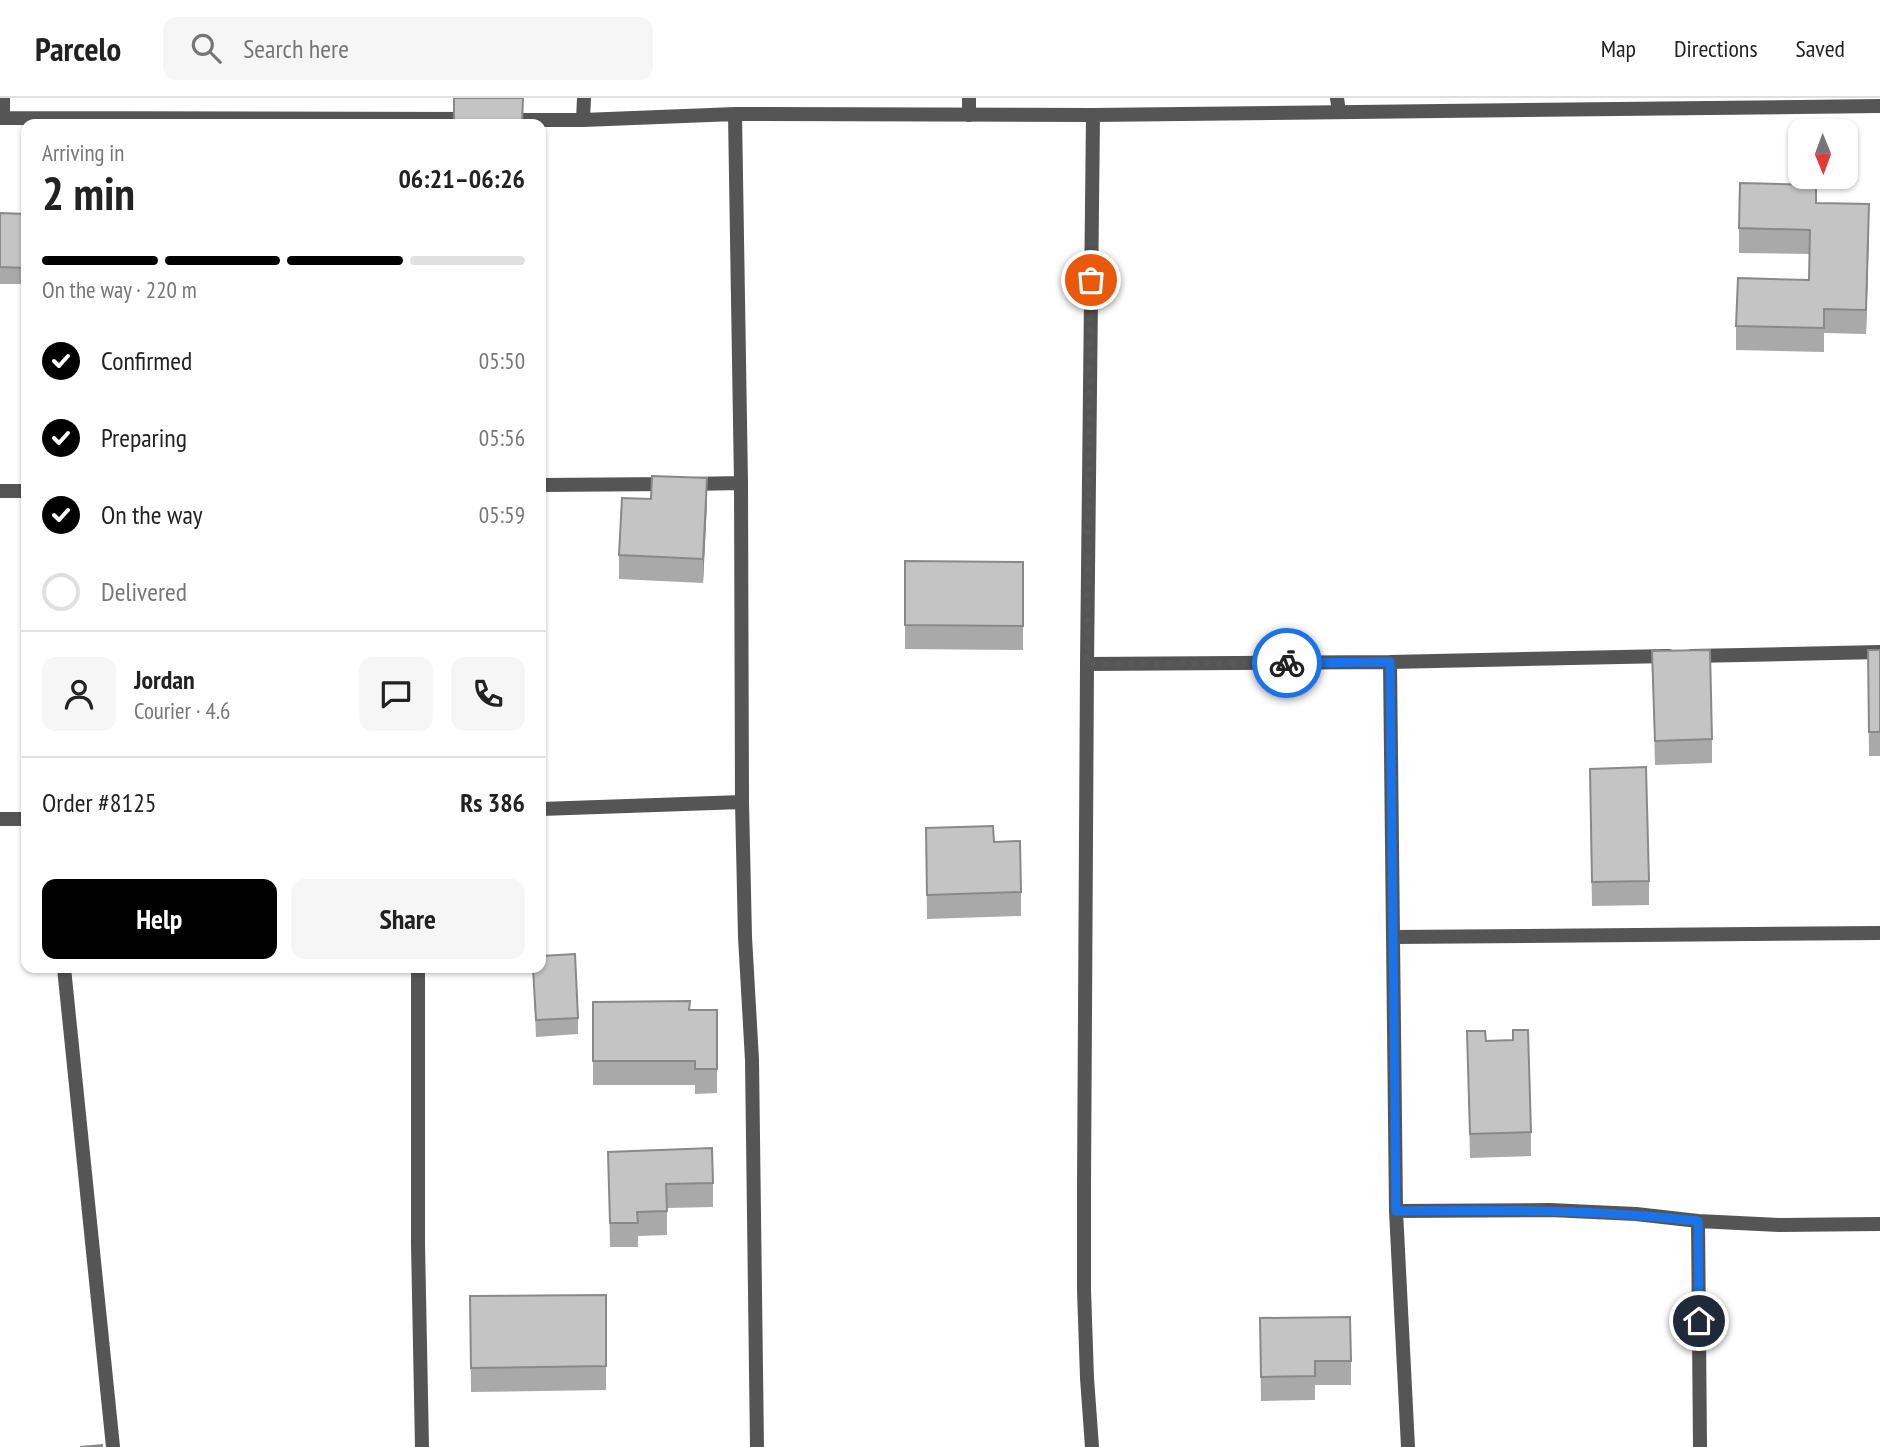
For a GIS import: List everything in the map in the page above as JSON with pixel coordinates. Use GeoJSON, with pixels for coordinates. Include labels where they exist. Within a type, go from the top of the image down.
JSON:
{"type":"FeatureCollection","features":[{"type":"Feature","properties":{"kind":"street"},"geometry":{"type":"LineString","coordinates":[[3,98],[1,118],[292,119]]}},
{"type":"Feature","properties":{"kind":"street"},"geometry":{"type":"LineString","coordinates":[[583,98],[583,120]]}},
{"type":"Feature","properties":{"kind":"street"},"geometry":{"type":"LineString","coordinates":[[969,98],[969,115]]}},
{"type":"Feature","properties":{"kind":"street"},"geometry":{"type":"LineString","coordinates":[[546,120],[734,114],[1093,115],[1338,105],[1880,106]]}},
{"type":"Feature","properties":{"kind":"street"},"geometry":{"type":"LineString","coordinates":[[734,114],[741,483],[742,802],[751,1060],[757,1447]]}},
{"type":"Feature","properties":{"kind":"street"},"geometry":{"type":"LineString","coordinates":[[1092,1447],[1084,1290],[1093,115]]}},
{"type":"Feature","properties":{"kind":"street"},"geometry":{"type":"LineString","coordinates":[[546,485],[741,483]]}},
{"type":"Feature","properties":{"kind":"street"},"geometry":{"type":"LineString","coordinates":[[0,491],[21,491]]}},
{"type":"Feature","properties":{"kind":"street"},"geometry":{"type":"LineString","coordinates":[[1087,664],[1390,662],[1880,652]]}},
{"type":"Feature","properties":{"kind":"street"},"geometry":{"type":"LineString","coordinates":[[1390,662],[1396,1211],[1409,1447]]}},
{"type":"Feature","properties":{"kind":"street"},"geometry":{"type":"LineString","coordinates":[[546,809],[742,802]]}},
{"type":"Feature","properties":{"kind":"street"},"geometry":{"type":"LineString","coordinates":[[0,818],[21,818]]}},
{"type":"Feature","properties":{"kind":"street"},"geometry":{"type":"LineString","coordinates":[[1393,937],[1880,933]]}},
{"type":"Feature","properties":{"kind":"street"},"geometry":{"type":"LineString","coordinates":[[65,973],[113,1447]]}},
{"type":"Feature","properties":{"kind":"street"},"geometry":{"type":"LineString","coordinates":[[418,973],[418,1244],[422,1447]]}},
{"type":"Feature","properties":{"kind":"street"},"geometry":{"type":"LineString","coordinates":[[1396,1211],[1550,1210],[1779,1225],[1880,1224]]}},
{"type":"Feature","properties":{"kind":"street"},"geometry":{"type":"LineString","coordinates":[[1698,1221],[1700,1447]]}},
{"type":"Feature","properties":{"kind":"building"},"geometry":{"type":"Polygon","coordinates":[[[454,98],[523,98],[522,119],[454,119],[454,98]]]}},
{"type":"Feature","properties":{"kind":"building"},"geometry":{"type":"Polygon","coordinates":[[[1740,183],[1788,184],[1788,189],[1816,189],[1816,203],[1869,204],[1866,310],[1824,309],[1824,328],[1736,326],[1738,278],[1809,280],[1810,230],[1739,228],[1740,183]]]}},
{"type":"Feature","properties":{"kind":"building"},"geometry":{"type":"Polygon","coordinates":[[[0,213],[21,214],[21,268],[0,267],[0,213]]]}},
{"type":"Feature","properties":{"kind":"building"},"geometry":{"type":"Polygon","coordinates":[[[652,476],[707,478],[703,559],[619,555],[622,498],[651,499],[652,476]]]}},
{"type":"Feature","properties":{"kind":"building"},"geometry":{"type":"Polygon","coordinates":[[[905,561],[1023,562],[1023,626],[905,625],[905,561]]]}},
{"type":"Feature","properties":{"kind":"building"},"geometry":{"type":"Polygon","coordinates":[[[1710,650],[1712,739],[1655,741],[1652,651],[1710,650]]]}},
{"type":"Feature","properties":{"kind":"building"},"geometry":{"type":"Polygon","coordinates":[[[1868,650],[1880,650],[1880,732],[1869,732],[1868,650]]]}},
{"type":"Feature","properties":{"kind":"building"},"geometry":{"type":"Polygon","coordinates":[[[1646,767],[1649,881],[1592,882],[1590,769],[1646,767]]]}},
{"type":"Feature","properties":{"kind":"building"},"geometry":{"type":"Polygon","coordinates":[[[993,826],[994,842],[1020,841],[1021,892],[927,895],[926,828],[993,826]]]}},
{"type":"Feature","properties":{"kind":"building"},"geometry":{"type":"Polygon","coordinates":[[[575,954],[578,1018],[536,1020],[533,973],[546,973],[546,956],[575,954]]]}},
{"type":"Feature","properties":{"kind":"building"},"geometry":{"type":"Polygon","coordinates":[[[690,1001],[689,1010],[717,1010],[717,1069],[695,1069],[695,1061],[593,1061],[593,1002],[690,1001]]]}},
{"type":"Feature","properties":{"kind":"building"},"geometry":{"type":"Polygon","coordinates":[[[1513,1030],[1528,1030],[1531,1132],[1470,1134],[1467,1031],[1485,1031],[1486,1041],[1513,1040],[1513,1030]]]}},
{"type":"Feature","properties":{"kind":"building"},"geometry":{"type":"Polygon","coordinates":[[[712,1148],[713,1183],[666,1184],[667,1211],[637,1212],[638,1223],[610,1223],[608,1152],[712,1148]]]}},
{"type":"Feature","properties":{"kind":"building"},"geometry":{"type":"Polygon","coordinates":[[[606,1295],[606,1366],[471,1368],[470,1296],[606,1295]]]}},
{"type":"Feature","properties":{"kind":"building"},"geometry":{"type":"Polygon","coordinates":[[[1350,1317],[1351,1361],[1315,1361],[1315,1376],[1261,1377],[1260,1318],[1350,1317]]]}},
{"type":"Feature","properties":{"kind":"way so far"},"geometry":{"type":"LineString","coordinates":[[1091,280],[1087,664],[1287,663]]}},
{"type":"Feature","properties":{"kind":"route"},"geometry":{"type":"LineString","coordinates":[[1287,663],[1390,662],[1396,1211],[1550,1210],[1636,1214],[1698,1221],[1699,1321]]}}]}
